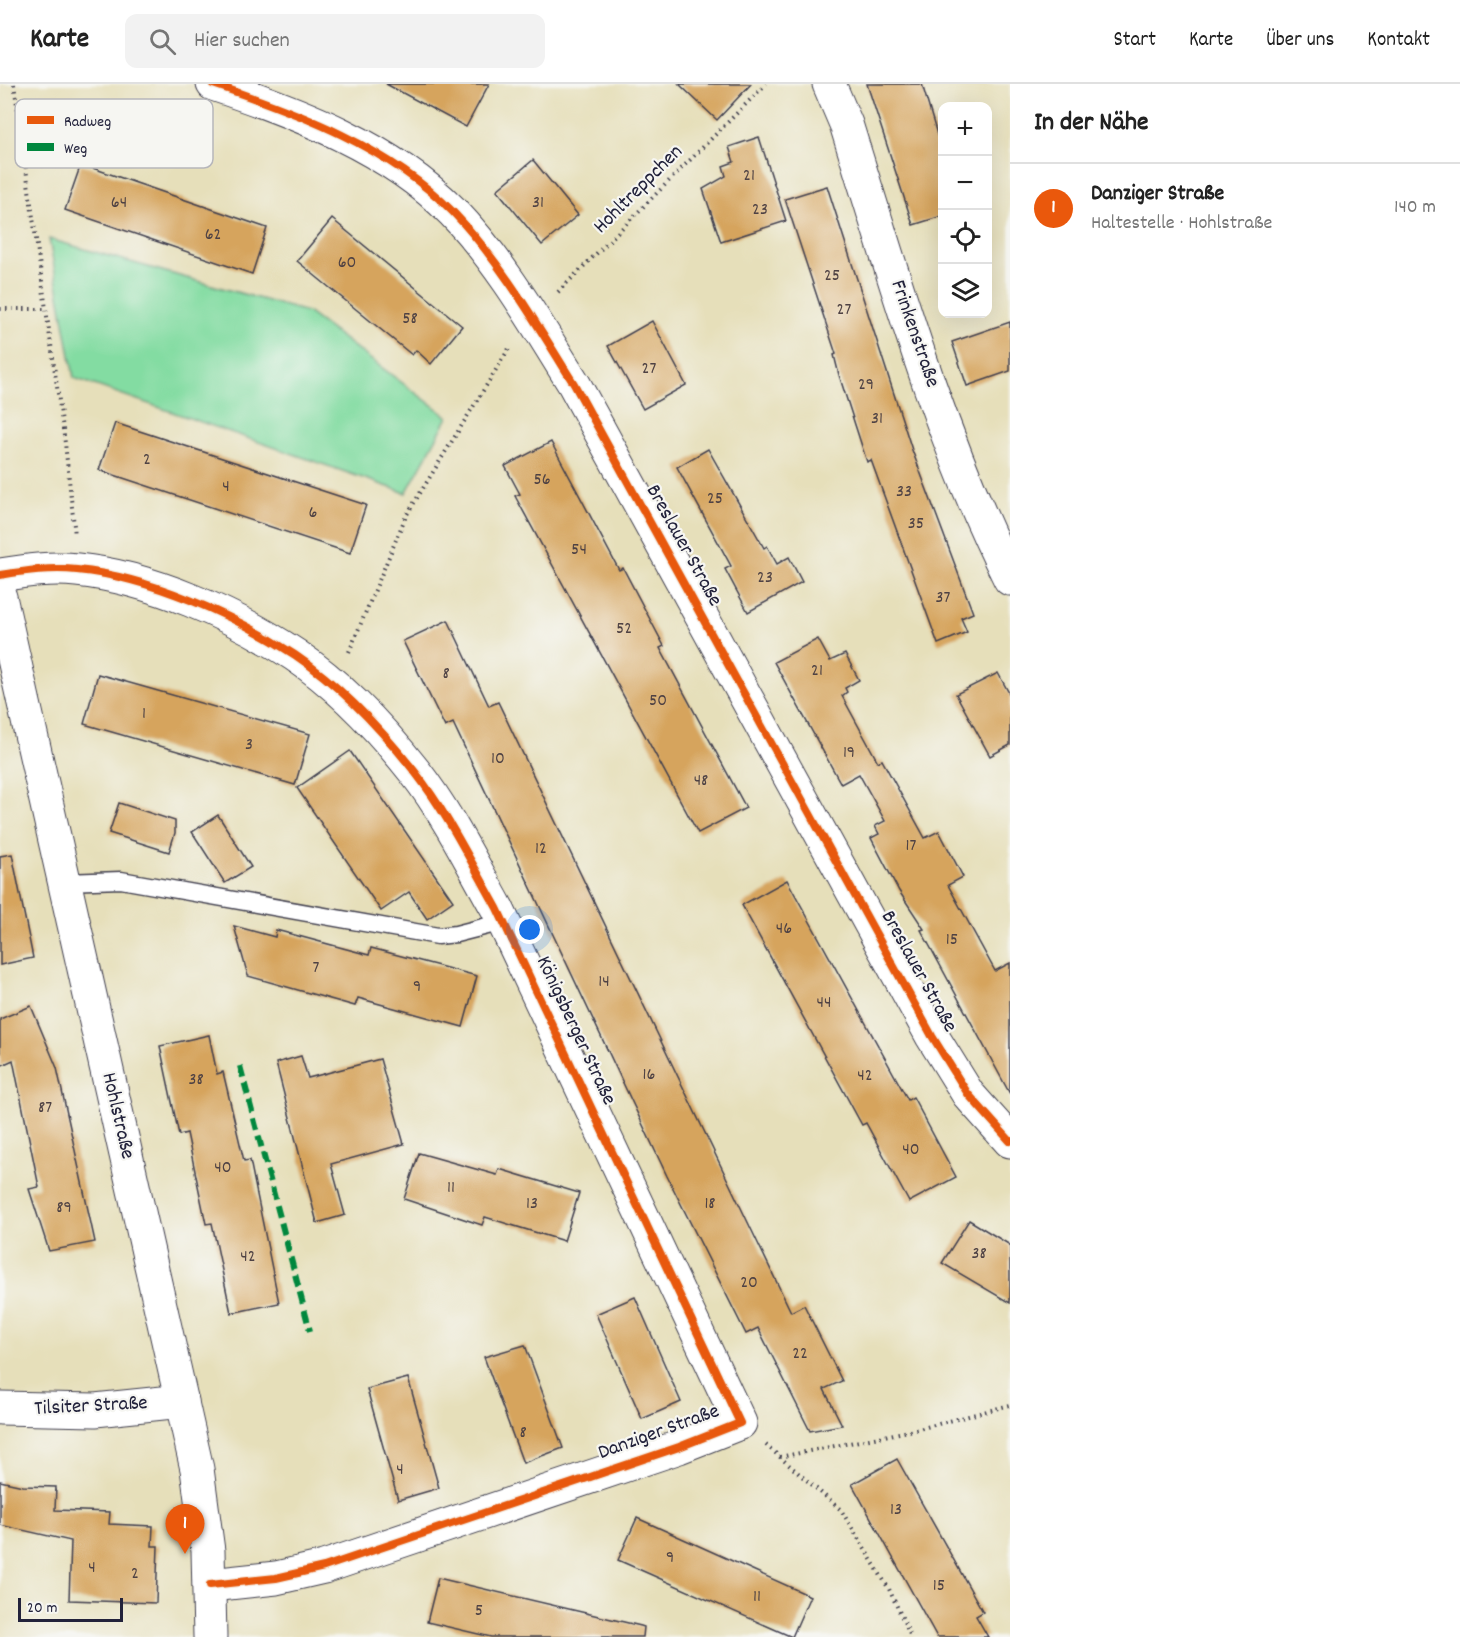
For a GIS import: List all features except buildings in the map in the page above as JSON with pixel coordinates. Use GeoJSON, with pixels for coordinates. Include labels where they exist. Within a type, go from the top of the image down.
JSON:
{"type":"FeatureCollection","features":[{"type":"Feature","properties":{"kind":"street","name":"Breslauer Straße"},"geometry":{"type":"LineString","coordinates":[[213,84],[323,126],[372,150],[419,182],[453,212],[476,238],[531,314],[574,384],[932,1036],[968,1094],[1010,1141]]}},
{"type":"Feature","properties":{"kind":"street","name":"Frinkenstraße"},"geometry":{"type":"LineString","coordinates":[[829,84],[846,124],[956,459],[988,535],[1010,579]]}},
{"type":"Feature","properties":{"kind":"street","name":"Königsberger Straße"},"geometry":{"type":"LineString","coordinates":[[0,575],[38,570],[77,570],[136,582],[192,601],[295,655],[335,686],[379,729],[416,774],[454,831],[503,922],[740,1423]]}},
{"type":"Feature","properties":{"kind":"street","name":"Hohlstraße"},"geometry":{"type":"LineString","coordinates":[[0,597],[182,1401],[203,1506],[210,1585],[210,1637]]}},
{"type":"Feature","properties":{"kind":"street","name":"Tilsiter Straße"},"geometry":{"type":"LineString","coordinates":[[0,1408],[95,1410],[182,1401]]}},
{"type":"Feature","properties":{"kind":"street","name":"Danziger Straße"},"geometry":{"type":"LineString","coordinates":[[210,1585],[276,1578],[324,1567],[679,1447],[740,1423]]}},
{"type":"Feature","properties":{"kind":"lane"},"geometry":{"type":"LineString","coordinates":[[65,882],[98,879],[121,880],[438,936],[456,934],[503,922]]}},
{"type":"Feature","properties":{"kind":"path"},"geometry":{"type":"LineString","coordinates":[[14,84],[16,99]]}},
{"type":"Feature","properties":{"kind":"path"},"geometry":{"type":"LineString","coordinates":[[26,168],[65,443],[77,570]]}},
{"type":"Feature","properties":{"kind":"path"},"geometry":{"type":"LineString","coordinates":[[0,309],[45,309]]}},
{"type":"Feature","properties":{"kind":"path"},"geometry":{"type":"LineString","coordinates":[[779,1457],[919,1429],[1010,1405]]}},
{"type":"Feature","properties":{"kind":"path"},"geometry":{"type":"LineString","coordinates":[[740,1423],[841,1510],[889,1589],[911,1637]]}},
{"type":"Feature","properties":{"kind":"green space"},"geometry":{"type":"Polygon","coordinates":[[[49,239],[307,312],[448,417],[406,493],[74,378],[49,239]]]}},
{"type":"Feature","properties":{"kind":"marked path"},"geometry":{"type":"LineString","coordinates":[[240,1066],[310,1331]]}},
{"type":"Feature","properties":{"kind":"cycle path"},"geometry":{"type":"LineString","coordinates":[[213,84],[278,107],[341,134],[401,169],[453,212],[503,273],[574,384],[932,1036],[968,1094],[1010,1141]]}},
{"type":"Feature","properties":{"kind":"cycle path"},"geometry":{"type":"LineString","coordinates":[[0,575],[48,569],[105,574],[162,589],[219,612],[271,640],[312,667],[360,709],[388,740],[438,804],[497,908],[740,1423],[679,1447],[324,1567],[276,1578],[210,1585]]}},
{"type":"Feature","properties":{"kind":"place","name":"Danziger Straße"},"geometry":{"type":"Point","coordinates":[185,1554]}}]}
